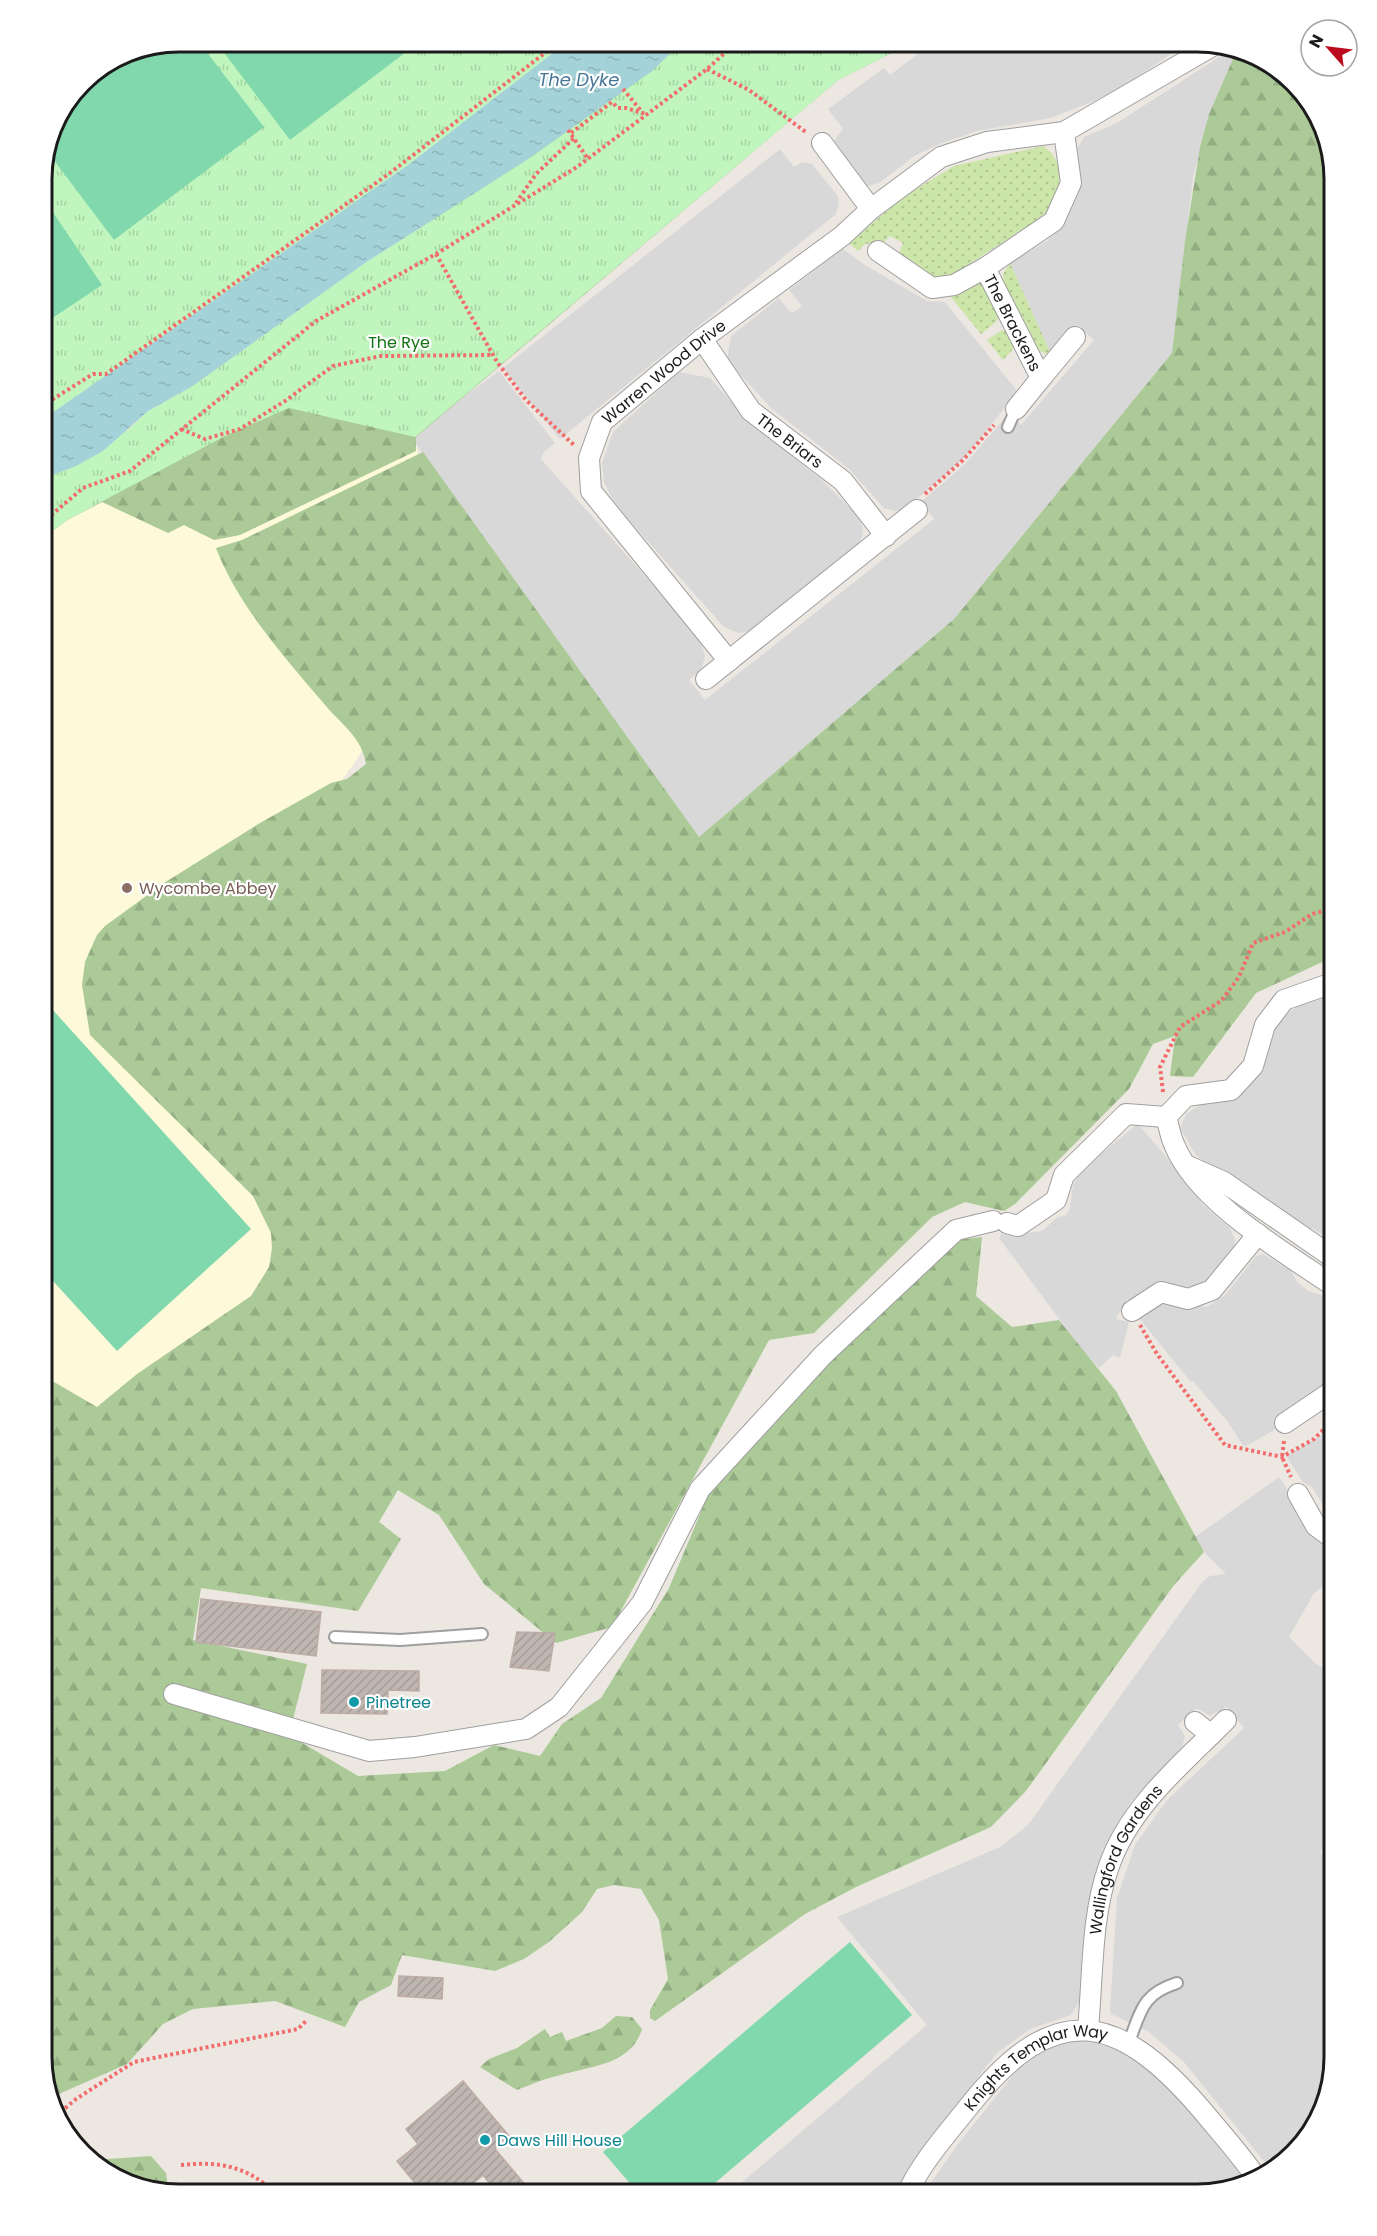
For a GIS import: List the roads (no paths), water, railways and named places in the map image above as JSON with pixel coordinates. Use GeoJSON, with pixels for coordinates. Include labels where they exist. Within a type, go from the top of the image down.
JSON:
{"type":"FeatureCollection","features":[{"type":"Feature","properties":{"kind":"street","name":"Warren Wood Drive"},"geometry":{"type":"LineString","coordinates":[[729,660],[591,491],[589,458],[603,422],[702,339],[842,236],[872,209],[941,157],[987,142],[1064,132],[1200,53]]}},
{"type":"Feature","properties":{"kind":"street","name":"The Brackens"},"geometry":{"type":"LineString","coordinates":[[878,251],[932,288],[954,285],[985,268],[1054,221],[1071,183],[1064,132]]}},
{"type":"Feature","properties":{"kind":"street"},"geometry":{"type":"LineString","coordinates":[[822,143],[872,209]]}},
{"type":"Feature","properties":{"kind":"street","name":"The Brackens"},"geometry":{"type":"LineString","coordinates":[[985,268],[1041,378]]}},
{"type":"Feature","properties":{"kind":"street","name":"The Brackens"},"geometry":{"type":"LineString","coordinates":[[1012,418],[1075,337]]}},
{"type":"Feature","properties":{"kind":"street","name":"The Briars"},"geometry":{"type":"LineString","coordinates":[[702,339],[751,411],[843,481],[886,536]]}},
{"type":"Feature","properties":{"kind":"street"},"geometry":{"type":"LineString","coordinates":[[706,679],[917,510]]}},
{"type":"Feature","properties":{"kind":"street"},"geometry":{"type":"LineString","coordinates":[[1166,1117],[1186,1096],[1231,1090],[1253,1066],[1264,1025],[1284,1000],[1324,986]]}},
{"type":"Feature","properties":{"kind":"street"},"geometry":{"type":"LineString","coordinates":[[174,1694],[369,1751],[415,1747],[526,1729],[559,1707],[642,1604],[700,1490],[815,1363],[956,1230],[1000,1222],[1018,1226],[1056,1200],[1064,1175],[1126,1114],[1166,1117]]}},
{"type":"Feature","properties":{"kind":"street"},"geometry":{"type":"LineString","coordinates":[[1166,1117],[1174,1145],[1202,1187],[1258,1234],[1324,1279]]}},
{"type":"Feature","properties":{"kind":"street"},"geometry":{"type":"LineString","coordinates":[[1188,1166],[1224,1182],[1324,1251]]}},
{"type":"Feature","properties":{"kind":"street"},"geometry":{"type":"LineString","coordinates":[[1132,1311],[1161,1292],[1188,1299],[1212,1290],[1258,1234]]}},
{"type":"Feature","properties":{"kind":"street"},"geometry":{"type":"LineString","coordinates":[[1285,1423],[1324,1398]]}},
{"type":"Feature","properties":{"kind":"street"},"geometry":{"type":"LineString","coordinates":[[1299,1494],[1316,1526],[1324,1532]]}},
{"type":"Feature","properties":{"kind":"street","name":"Wallingford Gardens"},"geometry":{"type":"LineString","coordinates":[[1088,2029],[1101,1898],[1109,1865],[1139,1810],[1226,1720]]}},
{"type":"Feature","properties":{"kind":"street"},"geometry":{"type":"LineString","coordinates":[[1195,1722],[1211,1736]]}},
{"type":"Feature","properties":{"kind":"street","name":"Knights Templar Way"},"geometry":{"type":"LineString","coordinates":[[913,2184],[924,2163],[990,2080],[1006,2064],[1037,2042],[1074,2029],[1088,2029],[1129,2042],[1158,2064],[1182,2087],[1251,2171]]}},
{"type":"Feature","properties":{"kind":"lane"},"geometry":{"type":"LineString","coordinates":[[335,1637],[400,1640],[482,1634]]}},
{"type":"Feature","properties":{"kind":"lane"},"geometry":{"type":"LineString","coordinates":[[1129,2042],[1146,2000],[1162,1988],[1177,1983]]}},
{"type":"Feature","properties":{"kind":"water","name":"The Dyke"},"geometry":{"type":"Polygon","coordinates":[[[553,53],[671,53],[652,71],[531,157],[365,263],[191,387],[148,411],[103,451],[76,466],[53,475],[53,412],[408,165],[553,53]]]}},
{"type":"Feature","properties":{"kind":"place","name":"Wycombe Abbey"},"geometry":{"type":"Point","coordinates":[127,888]}},
{"type":"Feature","properties":{"kind":"place","name":"Pinetree"},"geometry":{"type":"Point","coordinates":[354,1702]}},
{"type":"Feature","properties":{"kind":"place","name":"Daws Hill House"},"geometry":{"type":"Point","coordinates":[485,2140]}},
{"type":"Feature","properties":{"kind":"park label","name":"The Rye"},"geometry":{"type":"Point","coordinates":[399,342]}}]}
